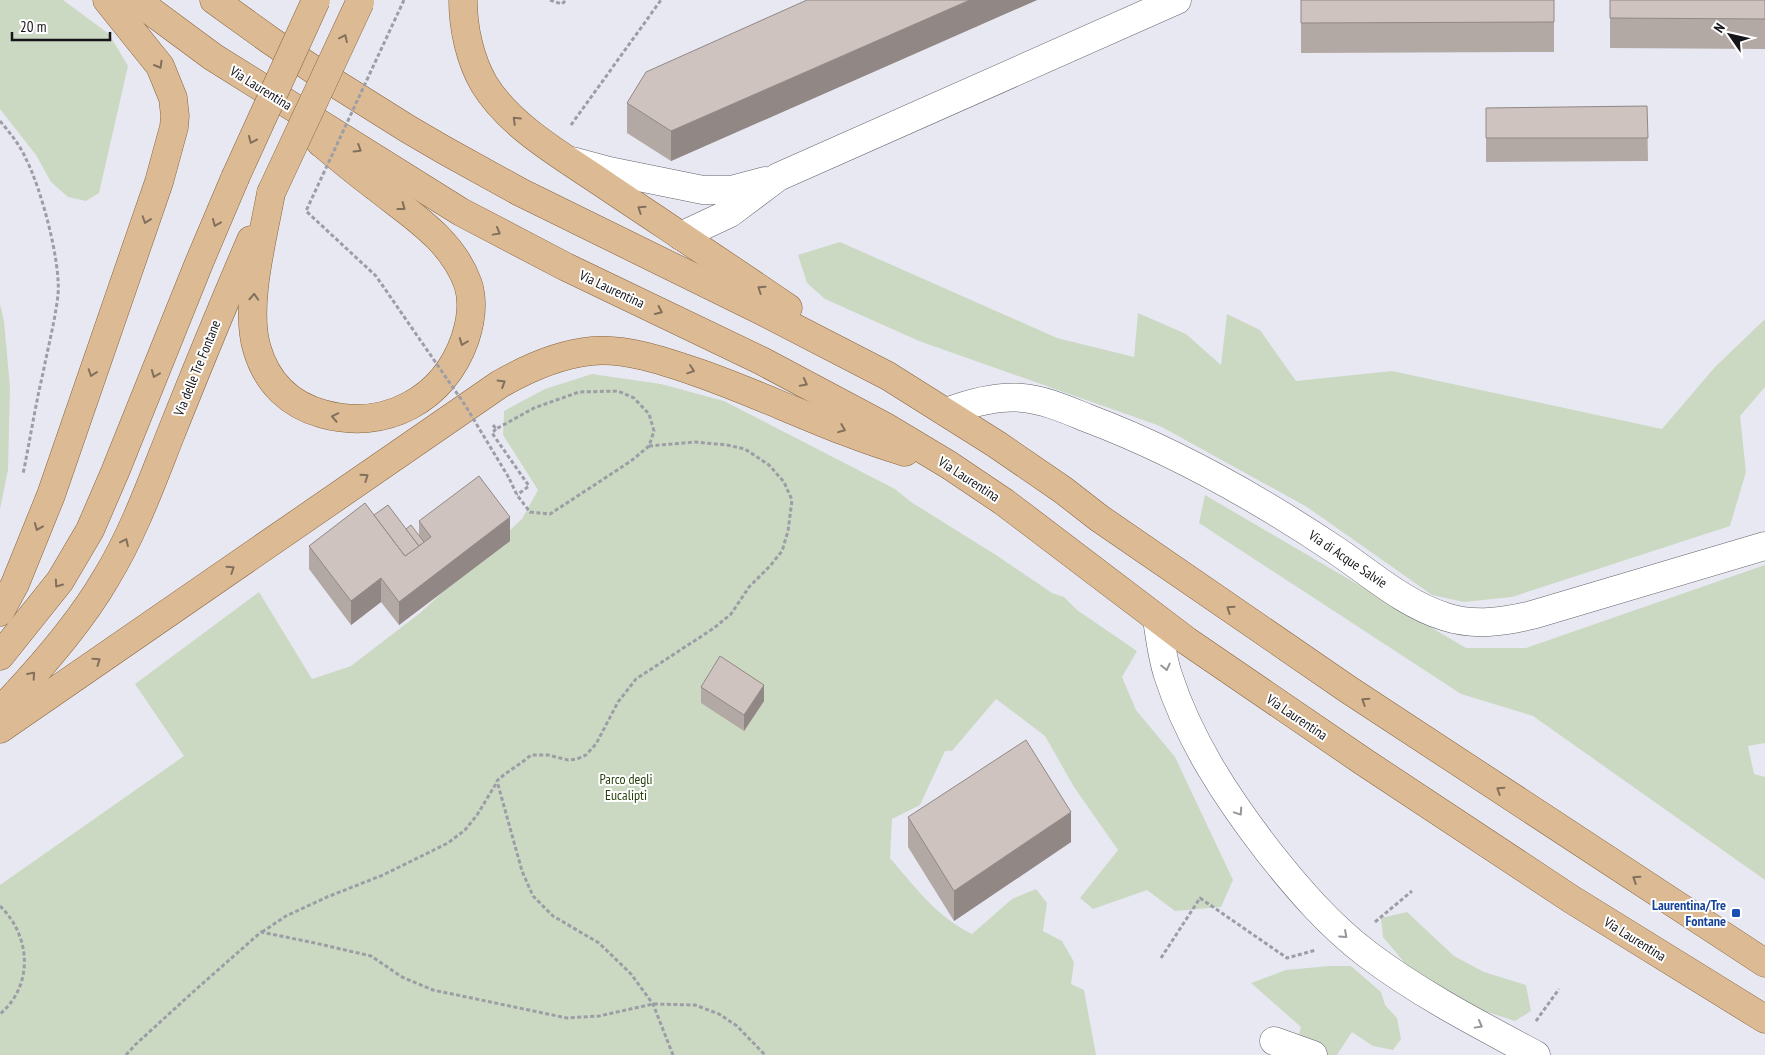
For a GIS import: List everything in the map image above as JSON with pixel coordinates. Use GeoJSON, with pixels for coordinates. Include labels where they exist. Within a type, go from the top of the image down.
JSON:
{"type":"FeatureCollection","features":[{"type":"Feature","properties":{"kind":"main road"},"geometry":{"type":"LineString","coordinates":[[0,612],[18,576],[51,495],[159,182],[174,127],[175,107],[173,98],[160,66],[107,0]]}},
{"type":"Feature","properties":{"kind":"main road","name":"Via Laurentina"},"geometry":{"type":"LineString","coordinates":[[136,0],[213,57],[388,168],[487,226],[566,267],[762,361],[884,426],[949,465],[1004,502],[1157,619],[1364,762],[1518,865],[1765,1019]]}},
{"type":"Feature","properties":{"kind":"main road"},"geometry":{"type":"LineString","coordinates":[[214,0],[271,42],[444,150],[520,192],[760,310],[888,376]]}},
{"type":"Feature","properties":{"kind":"main road"},"geometry":{"type":"LineString","coordinates":[[0,656],[60,581],[90,530],[235,178],[316,0]]}},
{"type":"Feature","properties":{"kind":"main road"},"geometry":{"type":"LineString","coordinates":[[464,0],[468,41],[483,83],[496,100],[524,128],[888,376],[1063,490],[1115,529],[1349,690],[1765,963]]}},
{"type":"Feature","properties":{"kind":"main road","name":"Via delle Tre Fontane"},"geometry":{"type":"LineString","coordinates":[[0,711],[64,638],[113,567],[151,484],[193,378],[271,193],[361,1]]}},
{"type":"Feature","properties":{"kind":"main road"},"geometry":{"type":"LineString","coordinates":[[213,57],[376,188],[419,220],[438,237],[454,258],[467,283],[472,304],[468,331],[456,359],[430,391],[409,406],[396,412],[374,419],[353,420],[334,417],[299,405],[284,396],[272,382],[256,349],[253,314],[256,272],[271,193]]}},
{"type":"Feature","properties":{"kind":"main road"},"geometry":{"type":"LineString","coordinates":[[0,729],[500,384],[528,370],[561,358],[592,352],[610,352],[664,362],[746,390],[890,448],[949,465]]}},
{"type":"Feature","properties":{"kind":"lane"},"geometry":{"type":"LineString","coordinates":[[569,160],[618,173],[703,190],[731,190],[778,177],[1177,0]]}},
{"type":"Feature","properties":{"kind":"lane"},"geometry":{"type":"LineString","coordinates":[[681,236],[730,213],[778,177]]}},
{"type":"Feature","properties":{"kind":"lane","name":"Via di Acque Salvie"},"geometry":{"type":"LineString","coordinates":[[946,412],[967,404],[1010,397],[1023,398],[1053,405],[1115,428],[1179,457],[1254,499],[1332,547],[1410,601],[1434,613],[1458,620],[1494,622],[1532,615],[1765,546]]}},
{"type":"Feature","properties":{"kind":"lane"},"geometry":{"type":"LineString","coordinates":[[1157,619],[1168,674],[1184,716],[1204,757],[1248,825],[1296,886],[1324,917],[1367,954],[1435,999],[1536,1055]]}},
{"type":"Feature","properties":{"kind":"lane"},"geometry":{"type":"LineString","coordinates":[[1274,1041],[1313,1055]]}},
{"type":"Feature","properties":{"kind":"path"},"geometry":{"type":"LineString","coordinates":[[404,0],[306,211],[376,276],[465,405],[509,478],[516,495],[530,512],[550,514],[631,461],[649,446],[654,431],[649,414],[634,398],[618,391],[579,392],[534,408],[492,433],[529,486],[516,495]]}},
{"type":"Feature","properties":{"kind":"path"},"geometry":{"type":"LineString","coordinates":[[550,0],[562,4],[566,0]]}},
{"type":"Feature","properties":{"kind":"path"},"geometry":{"type":"LineString","coordinates":[[570,128],[661,0]]}},
{"type":"Feature","properties":{"kind":"path"},"geometry":{"type":"LineString","coordinates":[[0,121],[26,159],[41,200],[56,262],[58,279],[58,294],[51,336],[22,480]]}},
{"type":"Feature","properties":{"kind":"path"},"geometry":{"type":"LineString","coordinates":[[471,427],[480,422]]}},
{"type":"Feature","properties":{"kind":"path"},"geometry":{"type":"LineString","coordinates":[[492,423],[496,429]]}},
{"type":"Feature","properties":{"kind":"path"},"geometry":{"type":"LineString","coordinates":[[126,1055],[178,1005],[261,932],[286,916],[327,897],[383,875],[448,842],[465,830],[477,815],[497,781],[531,755],[548,755],[568,760],[586,755],[596,744],[618,702],[636,679],[714,628],[730,614],[749,587],[782,551],[788,531],[792,500],[784,482],[769,465],[744,449],[727,445],[695,442],[649,446]]}},
{"type":"Feature","properties":{"kind":"path"},"geometry":{"type":"LineString","coordinates":[[497,781],[522,871],[533,896],[553,916],[599,943],[631,974],[653,1004],[673,1055]]}},
{"type":"Feature","properties":{"kind":"path"},"geometry":{"type":"LineString","coordinates":[[1371,925],[1412,891]]}},
{"type":"Feature","properties":{"kind":"path"},"geometry":{"type":"LineString","coordinates":[[1161,958],[1200,898],[1287,958]]}},
{"type":"Feature","properties":{"kind":"path"},"geometry":{"type":"LineString","coordinates":[[0,906],[10,916],[22,938],[25,962],[20,986],[8,1007],[0,1014]]}},
{"type":"Feature","properties":{"kind":"path"},"geometry":{"type":"LineString","coordinates":[[261,932],[371,956],[402,977],[433,990],[567,1018],[599,1016],[653,1004],[695,1005],[719,1014],[736,1026],[765,1055]]}},
{"type":"Feature","properties":{"kind":"path"},"geometry":{"type":"LineString","coordinates":[[1535,1023],[1559,989]]}},
{"type":"Feature","properties":{"kind":"green space"},"geometry":{"type":"Polygon","coordinates":[[[0,0],[63,0],[109,34],[128,66],[99,193],[86,201],[68,197],[51,182],[36,155],[0,109],[0,0]]]}},
{"type":"Feature","properties":{"kind":"green space"},"geometry":{"type":"Polygon","coordinates":[[[840,242],[1057,338],[1134,357],[1138,313],[1186,334],[1221,365],[1227,314],[1260,330],[1296,381],[1392,371],[1662,429],[1715,367],[1765,319],[1765,387],[1740,416],[1746,472],[1730,526],[1512,597],[1464,602],[1432,595],[1307,507],[1160,426],[919,341],[825,299],[807,283],[798,255],[840,242]]]}},
{"type":"Feature","properties":{"kind":"green space"},"geometry":{"type":"Polygon","coordinates":[[[0,304],[4,321],[10,387],[8,470],[0,509],[0,304]]]}},
{"type":"Feature","properties":{"kind":"green space","name":"Parco degli Eucalipti"},"geometry":{"type":"Polygon","coordinates":[[[592,374],[661,384],[724,401],[895,489],[911,502],[996,555],[1052,593],[1064,597],[1077,610],[1137,651],[1122,677],[1136,710],[1175,757],[1233,880],[1221,907],[1175,911],[1147,890],[1093,909],[1080,898],[1118,850],[1074,787],[1045,736],[996,699],[952,751],[945,751],[920,805],[892,819],[890,858],[937,910],[959,927],[972,934],[1012,899],[1036,889],[1047,903],[1043,931],[1062,941],[1074,962],[1071,984],[1084,990],[1096,1055],[0,1055],[0,885],[184,756],[135,684],[259,592],[312,679],[351,666],[420,613],[522,519],[538,490],[503,435],[504,411],[545,389],[592,374]]]}},
{"type":"Feature","properties":{"kind":"green space"},"geometry":{"type":"Polygon","coordinates":[[[1205,495],[1466,648],[1526,648],[1765,565],[1765,743],[1748,746],[1754,774],[1765,777],[1765,880],[1533,716],[1461,694],[1199,523],[1205,495]]]}},
{"type":"Feature","properties":{"kind":"green space"},"geometry":{"type":"Polygon","coordinates":[[[1407,912],[1454,956],[1484,972],[1526,985],[1531,1011],[1515,1021],[1478,1009],[1409,968],[1383,937],[1381,918],[1407,912]]]}},
{"type":"Feature","properties":{"kind":"green space"},"geometry":{"type":"Polygon","coordinates":[[[1351,966],[1381,992],[1385,1005],[1397,1018],[1401,1039],[1393,1050],[1373,1046],[1352,1032],[1337,1055],[1294,1055],[1301,1027],[1251,983],[1286,970],[1351,966]]]}},
{"type":"Feature","properties":{"kind":"building"},"geometry":{"type":"Polygon","coordinates":[[[807,0],[970,0],[671,131],[627,103],[646,72],[807,0]]]}},
{"type":"Feature","properties":{"kind":"building"},"geometry":{"type":"Polygon","coordinates":[[[1301,0],[1554,0],[1554,22],[1301,23],[1301,0]]]}},
{"type":"Feature","properties":{"kind":"building"},"geometry":{"type":"Polygon","coordinates":[[[1610,0],[1765,0],[1765,19],[1610,18],[1610,0]]]}},
{"type":"Feature","properties":{"kind":"building"},"geometry":{"type":"Polygon","coordinates":[[[1647,106],[1648,138],[1486,138],[1486,108],[1647,106]]]}},
{"type":"Feature","properties":{"kind":"building"},"geometry":{"type":"Polygon","coordinates":[[[479,476],[510,517],[399,602],[381,578],[351,601],[309,546],[365,503],[405,556],[431,537],[419,521],[479,476]]]}},
{"type":"Feature","properties":{"kind":"building"},"geometry":{"type":"Polygon","coordinates":[[[388,505],[419,546],[405,556],[374,515],[388,505]]]}},
{"type":"Feature","properties":{"kind":"building"},"geometry":{"type":"Polygon","coordinates":[[[411,525],[424,542],[419,546],[406,529],[411,525]]]}},
{"type":"Feature","properties":{"kind":"building"},"geometry":{"type":"Polygon","coordinates":[[[720,656],[764,685],[744,715],[701,687],[720,656]]]}},
{"type":"Feature","properties":{"kind":"building"},"geometry":{"type":"Polygon","coordinates":[[[1026,740],[1071,812],[954,891],[908,817],[1026,740]]]}},
{"type":"Feature","properties":{"kind":"place","name":"Laurentina/Tre Fontane"},"geometry":{"type":"Point","coordinates":[1736,913]}}]}
